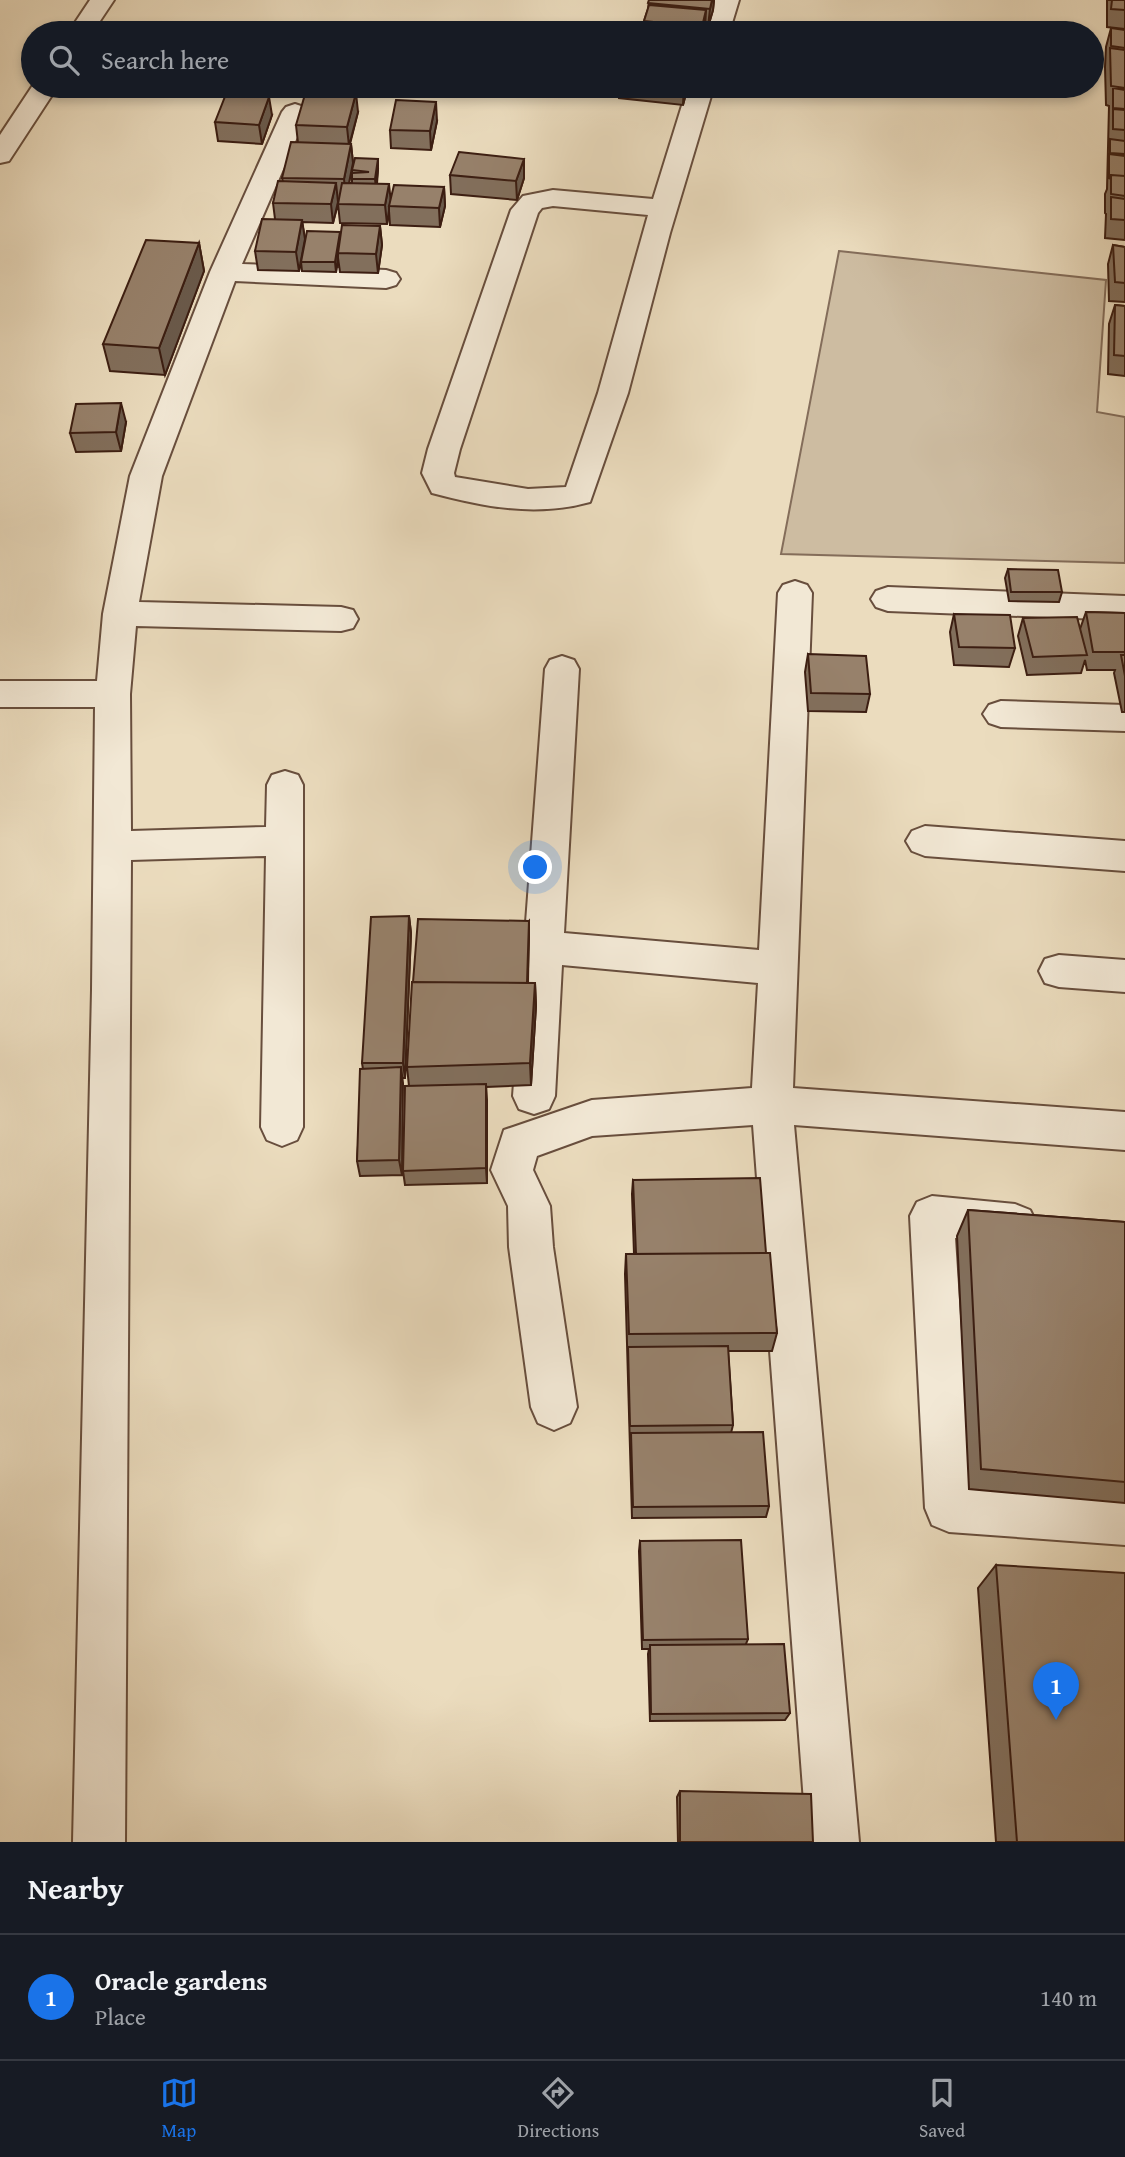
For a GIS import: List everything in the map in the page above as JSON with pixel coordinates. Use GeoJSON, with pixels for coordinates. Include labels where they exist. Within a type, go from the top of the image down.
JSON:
{"type":"FeatureCollection","features":[{"type":"Feature","properties":{"kind":"street"},"geometry":{"type":"LineString","coordinates":[[88,21],[102,0]]}},
{"type":"Feature","properties":{"kind":"street"},"geometry":{"type":"LineString","coordinates":[[721,21],[727,0]]}},
{"type":"Feature","properties":{"kind":"street"},"geometry":{"type":"LineString","coordinates":[[0,155],[37,98]]}},
{"type":"Feature","properties":{"kind":"street"},"geometry":{"type":"LineString","coordinates":[[663,208],[553,198],[533,202],[525,210],[444,449],[438,473],[443,485],[534,502],[564,499],[579,494],[613,393],[663,208],[697,98]]}},
{"type":"Feature","properties":{"kind":"street"},"geometry":{"type":"LineString","coordinates":[[99,1842],[114,694],[120,614],[146,476],[224,272],[295,112]]}},
{"type":"Feature","properties":{"kind":"street"},"geometry":{"type":"LineString","coordinates":[[224,272],[386,279]]}},
{"type":"Feature","properties":{"kind":"street"},"geometry":{"type":"LineString","coordinates":[[795,593],[772,1105],[833,1842]]}},
{"type":"Feature","properties":{"kind":"street"},"geometry":{"type":"LineString","coordinates":[[888,599],[1125,608]]}},
{"type":"Feature","properties":{"kind":"street"},"geometry":{"type":"LineString","coordinates":[[120,614],[341,619]]}},
{"type":"Feature","properties":{"kind":"street"},"geometry":{"type":"LineString","coordinates":[[534,1096],[562,669]]}},
{"type":"Feature","properties":{"kind":"street"},"geometry":{"type":"LineString","coordinates":[[0,694],[114,694]]}},
{"type":"Feature","properties":{"kind":"street"},"geometry":{"type":"LineString","coordinates":[[1001,714],[1125,718]]}},
{"type":"Feature","properties":{"kind":"street"},"geometry":{"type":"LineString","coordinates":[[282,1127],[285,785]]}},
{"type":"Feature","properties":{"kind":"street"},"geometry":{"type":"LineString","coordinates":[[113,846],[283,841]]}},
{"type":"Feature","properties":{"kind":"street"},"geometry":{"type":"LineString","coordinates":[[925,841],[1125,856]]}},
{"type":"Feature","properties":{"kind":"street"},"geometry":{"type":"LineString","coordinates":[[543,947],[778,968]]}},
{"type":"Feature","properties":{"kind":"street"},"geometry":{"type":"LineString","coordinates":[[1059,971],[1125,976]]}},
{"type":"Feature","properties":{"kind":"street"},"geometry":{"type":"LineString","coordinates":[[554,1406],[531,1247],[529,1206],[512,1170],[519,1143],[592,1118],[772,1105],[1125,1130]]}},
{"type":"Feature","properties":{"kind":"street"},"geometry":{"type":"LineString","coordinates":[[1056,1228],[932,1216],[948,1508],[1125,1521]]}},
{"type":"Feature","properties":{"kind":"shaded area"},"geometry":{"type":"Polygon","coordinates":[[[839,251],[1106,280],[1097,412],[1125,417],[1125,563],[781,554],[839,251]]]}},
{"type":"Feature","properties":{"kind":"building"},"geometry":{"type":"Polygon","coordinates":[[[649,0],[712,0],[710,9],[648,3],[649,0]]]}},
{"type":"Feature","properties":{"kind":"building"},"geometry":{"type":"Polygon","coordinates":[[[1112,0],[1125,0],[1125,10],[1111,9],[1112,0]]]}},
{"type":"Feature","properties":{"kind":"building"},"geometry":{"type":"Polygon","coordinates":[[[649,5],[706,10],[703,21],[644,21],[649,5]]]}},
{"type":"Feature","properties":{"kind":"building"},"geometry":{"type":"Polygon","coordinates":[[[1111,28],[1125,30],[1125,48],[1111,46],[1111,28]]]}},
{"type":"Feature","properties":{"kind":"building"},"geometry":{"type":"Polygon","coordinates":[[[1110,48],[1125,50],[1125,88],[1111,86],[1110,48]]]}},
{"type":"Feature","properties":{"kind":"building"},"geometry":{"type":"Polygon","coordinates":[[[1113,88],[1125,90],[1125,109],[1113,108],[1113,88]]]}},
{"type":"Feature","properties":{"kind":"building"},"geometry":{"type":"Polygon","coordinates":[[[224,98],[269,98],[259,125],[215,122],[224,98]]]}},
{"type":"Feature","properties":{"kind":"building"},"geometry":{"type":"Polygon","coordinates":[[[304,98],[355,98],[347,127],[296,125],[304,98]]]}},
{"type":"Feature","properties":{"kind":"building"},"geometry":{"type":"Polygon","coordinates":[[[396,100],[436,102],[430,131],[390,130],[396,100]]]}},
{"type":"Feature","properties":{"kind":"building"},"geometry":{"type":"Polygon","coordinates":[[[1113,109],[1125,110],[1125,130],[1113,129],[1113,109]]]}},
{"type":"Feature","properties":{"kind":"building"},"geometry":{"type":"Polygon","coordinates":[[[1110,139],[1125,141],[1125,154],[1110,153],[1110,139]]]}},
{"type":"Feature","properties":{"kind":"building"},"geometry":{"type":"Polygon","coordinates":[[[291,142],[351,144],[344,179],[282,178],[291,142]]]}},
{"type":"Feature","properties":{"kind":"building"},"geometry":{"type":"Polygon","coordinates":[[[459,152],[524,159],[516,181],[450,175],[459,152]]]}},
{"type":"Feature","properties":{"kind":"building"},"geometry":{"type":"Polygon","coordinates":[[[1109,154],[1125,156],[1125,176],[1111,175],[1109,179],[1109,154]]]}},
{"type":"Feature","properties":{"kind":"building"},"geometry":{"type":"Polygon","coordinates":[[[355,158],[378,159],[375,179],[352,179],[352,173],[369,172],[352,170],[355,158]]]}},
{"type":"Feature","properties":{"kind":"building"},"geometry":{"type":"Polygon","coordinates":[[[1111,175],[1125,176],[1125,196],[1111,194],[1111,175]]]}},
{"type":"Feature","properties":{"kind":"building"},"geometry":{"type":"Polygon","coordinates":[[[278,181],[336,183],[331,204],[273,203],[278,181]]]}},
{"type":"Feature","properties":{"kind":"building"},"geometry":{"type":"Polygon","coordinates":[[[342,183],[389,184],[385,205],[338,204],[342,183]]]}},
{"type":"Feature","properties":{"kind":"building"},"geometry":{"type":"Polygon","coordinates":[[[394,185],[444,187],[439,208],[389,206],[394,185]]]}},
{"type":"Feature","properties":{"kind":"building"},"geometry":{"type":"Polygon","coordinates":[[[1111,197],[1125,199],[1125,220],[1111,219],[1111,197]]]}},
{"type":"Feature","properties":{"kind":"building"},"geometry":{"type":"Polygon","coordinates":[[[262,219],[302,220],[296,252],[255,251],[262,219]]]}},
{"type":"Feature","properties":{"kind":"building"},"geometry":{"type":"Polygon","coordinates":[[[342,225],[380,226],[376,254],[338,253],[342,225]]]}},
{"type":"Feature","properties":{"kind":"building"},"geometry":{"type":"Polygon","coordinates":[[[307,231],[340,232],[335,262],[301,262],[307,231]]]}},
{"type":"Feature","properties":{"kind":"building"},"geometry":{"type":"Polygon","coordinates":[[[146,240],[199,243],[159,348],[103,344],[146,240]]]}},
{"type":"Feature","properties":{"kind":"building"},"geometry":{"type":"Polygon","coordinates":[[[1113,245],[1125,247],[1125,283],[1115,282],[1113,245]]]}},
{"type":"Feature","properties":{"kind":"building"},"geometry":{"type":"Polygon","coordinates":[[[1115,305],[1125,306],[1125,356],[1114,355],[1115,305]]]}},
{"type":"Feature","properties":{"kind":"building"},"geometry":{"type":"Polygon","coordinates":[[[121,403],[116,432],[70,433],[76,404],[121,403]]]}},
{"type":"Feature","properties":{"kind":"building"},"geometry":{"type":"Polygon","coordinates":[[[1008,569],[1058,570],[1062,592],[1011,592],[1008,569]]]}},
{"type":"Feature","properties":{"kind":"building"},"geometry":{"type":"Polygon","coordinates":[[[1086,612],[1125,613],[1125,652],[1093,652],[1086,612]]]}},
{"type":"Feature","properties":{"kind":"building"},"geometry":{"type":"Polygon","coordinates":[[[954,614],[1010,615],[1015,648],[959,647],[954,614]]]}},
{"type":"Feature","properties":{"kind":"building"},"geometry":{"type":"Polygon","coordinates":[[[1077,617],[1087,655],[1033,657],[1023,618],[1077,617]]]}},
{"type":"Feature","properties":{"kind":"building"},"geometry":{"type":"Polygon","coordinates":[[[808,654],[866,656],[870,694],[811,693],[808,654]]]}},
{"type":"Feature","properties":{"kind":"building"},"geometry":{"type":"Polygon","coordinates":[[[1121,655],[1125,655],[1125,676],[1121,655]]]}},
{"type":"Feature","properties":{"kind":"building"},"geometry":{"type":"Polygon","coordinates":[[[409,916],[403,1063],[362,1063],[371,917],[409,916]]]}},
{"type":"Feature","properties":{"kind":"building"},"geometry":{"type":"Polygon","coordinates":[[[418,919],[529,921],[527,983],[413,982],[418,919]]]}},
{"type":"Feature","properties":{"kind":"building"},"geometry":{"type":"Polygon","coordinates":[[[412,982],[535,983],[530,1063],[407,1067],[412,982]]]}},
{"type":"Feature","properties":{"kind":"building"},"geometry":{"type":"Polygon","coordinates":[[[401,1067],[399,1160],[357,1161],[360,1069],[401,1067]]]}},
{"type":"Feature","properties":{"kind":"building"},"geometry":{"type":"Polygon","coordinates":[[[486,1084],[486,1168],[403,1171],[405,1086],[486,1084]]]}},
{"type":"Feature","properties":{"kind":"building"},"geometry":{"type":"Polygon","coordinates":[[[760,1178],[766,1253],[636,1254],[633,1180],[760,1178]]]}},
{"type":"Feature","properties":{"kind":"building"},"geometry":{"type":"Polygon","coordinates":[[[968,1210],[1125,1222],[1125,1482],[981,1469],[968,1210]]]}},
{"type":"Feature","properties":{"kind":"building"},"geometry":{"type":"Polygon","coordinates":[[[770,1253],[777,1333],[629,1334],[626,1254],[770,1253]]]}},
{"type":"Feature","properties":{"kind":"building"},"geometry":{"type":"Polygon","coordinates":[[[728,1346],[733,1425],[630,1426],[628,1347],[728,1346]]]}},
{"type":"Feature","properties":{"kind":"building"},"geometry":{"type":"Polygon","coordinates":[[[763,1432],[769,1506],[633,1507],[631,1433],[763,1432]]]}},
{"type":"Feature","properties":{"kind":"building"},"geometry":{"type":"Polygon","coordinates":[[[741,1540],[748,1639],[643,1640],[640,1541],[741,1540]]]}},
{"type":"Feature","properties":{"kind":"building"},"geometry":{"type":"Polygon","coordinates":[[[996,1565],[1125,1573],[1125,1842],[1017,1842],[996,1565]]]}},
{"type":"Feature","properties":{"kind":"building"},"geometry":{"type":"Polygon","coordinates":[[[784,1644],[790,1713],[651,1714],[650,1645],[784,1644]]]}},
{"type":"Feature","properties":{"kind":"building"},"geometry":{"type":"Polygon","coordinates":[[[680,1791],[811,1794],[813,1842],[680,1842],[680,1791]]]}},
{"type":"Feature","properties":{"kind":"place","name":"Oracle gardens"},"geometry":{"type":"Point","coordinates":[1056,1720]}}]}
